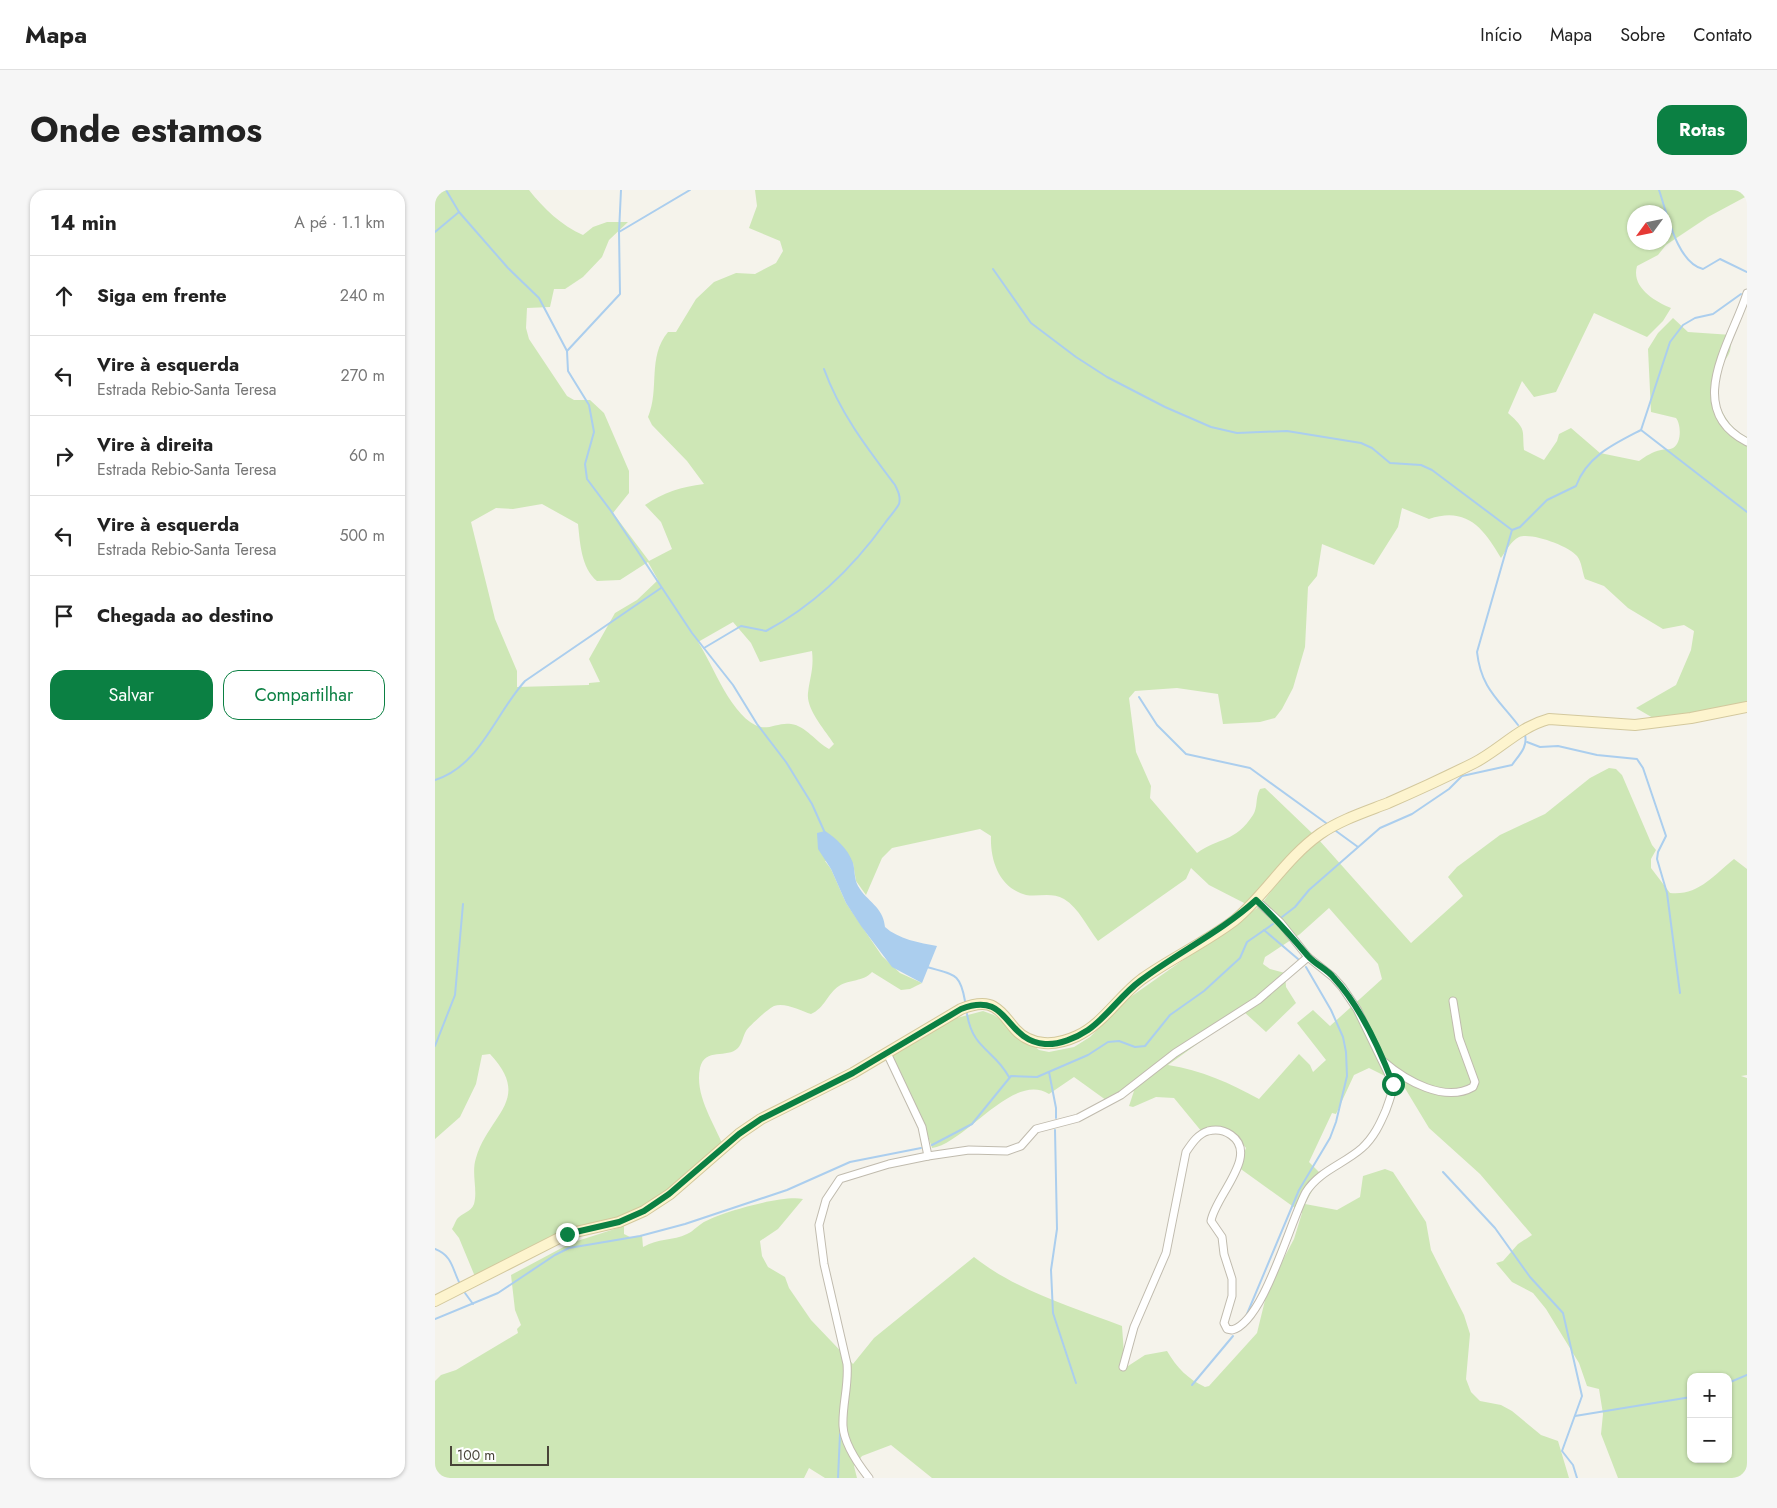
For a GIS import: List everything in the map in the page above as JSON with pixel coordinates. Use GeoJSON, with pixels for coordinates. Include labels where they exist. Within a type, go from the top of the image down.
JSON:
{"type":"FeatureCollection","features":[{"type":"Feature","properties":{"kind":"street"},"geometry":{"type":"LineString","coordinates":[[1747,293],[1717,373],[1714,388],[1715,403],[1723,423],[1735,435],[1747,442]]}},
{"type":"Feature","properties":{"kind":"street"},"geometry":{"type":"LineString","coordinates":[[435,1301],[567,1234],[619,1222],[644,1211],[669,1194],[731,1140],[761,1119],[853,1073],[961,1009],[980,1004],[993,1006],[1024,1037],[1046,1044],[1068,1040],[1090,1029],[1141,980],[1234,920],[1256,900],[1285,864],[1319,834],[1334,825],[1415,792],[1478,760],[1536,722],[1549,719],[1635,725],[1691,718],[1747,707]]}},
{"type":"Feature","properties":{"kind":"street"},"geometry":{"type":"LineString","coordinates":[[1123,1367],[1134,1327],[1166,1253],[1186,1152],[1196,1138],[1207,1132],[1222,1131],[1233,1136],[1241,1149],[1238,1167],[1217,1203],[1211,1221],[1222,1237],[1224,1254],[1232,1279],[1232,1296],[1224,1323],[1225,1327],[1232,1330],[1245,1323],[1257,1304],[1312,1184],[1362,1148],[1379,1126],[1393,1090],[1393,1084],[1357,1009],[1342,987],[1309,956],[1280,922],[1256,900]]}},
{"type":"Feature","properties":{"kind":"street"},"geometry":{"type":"LineString","coordinates":[[869,1478],[845,1438],[843,1426],[849,1379],[820,1242],[821,1212],[830,1190],[840,1179],[889,1164],[969,1150],[1015,1149],[1021,1146],[1036,1129],[1086,1115],[1126,1092],[1175,1053],[1258,1000],[1309,956]]}},
{"type":"Feature","properties":{"kind":"street"},"geometry":{"type":"LineString","coordinates":[[1382,1060],[1403,1076],[1437,1091],[1458,1094],[1473,1087],[1475,1082],[1467,1065],[1459,1038],[1453,1000]]}},
{"type":"Feature","properties":{"kind":"street"},"geometry":{"type":"LineString","coordinates":[[887,1053],[922,1127],[928,1156]]}},
{"type":"Feature","properties":{"kind":"green space"},"geometry":{"type":"Polygon","coordinates":[[[435,190],[529,190],[553,216],[583,235],[593,227],[607,222],[628,222],[609,240],[602,257],[583,277],[565,289],[554,289],[550,307],[527,308],[526,328],[529,339],[567,396],[574,400],[590,400],[604,413],[629,471],[629,493],[613,513],[649,561],[672,549],[661,522],[645,505],[673,491],[704,484],[687,461],[652,425],[648,417],[653,395],[658,352],[668,332],[676,332],[696,299],[714,282],[736,273],[755,274],[776,263],[783,251],[780,241],[749,228],[757,206],[755,190],[1747,190],[1747,196],[1708,217],[1672,241],[1672,205],[1627,205],[1627,250],[1662,250],[1658,255],[1637,266],[1637,280],[1651,297],[1671,308],[1663,321],[1647,337],[1594,313],[1556,392],[1534,397],[1522,381],[1508,413],[1521,427],[1524,450],[1544,460],[1557,441],[1559,434],[1571,428],[1600,453],[1639,461],[1655,452],[1673,448],[1676,446],[1679,438],[1680,429],[1676,418],[1651,412],[1648,349],[1658,333],[1673,318],[1688,332],[1732,335],[1730,351],[1718,372],[1716,387],[1719,405],[1723,413],[1733,427],[1747,437],[1747,706],[1660,722],[1636,708],[1676,685],[1691,650],[1694,631],[1684,625],[1663,629],[1628,608],[1604,586],[1585,579],[1577,556],[1558,544],[1532,536],[1519,537],[1511,544],[1501,558],[1481,529],[1464,518],[1442,516],[1429,519],[1402,508],[1398,527],[1374,565],[1322,544],[1317,576],[1308,587],[1305,647],[1293,688],[1275,718],[1260,722],[1223,724],[1218,694],[1177,688],[1135,691],[1129,698],[1136,752],[1151,786],[1150,798],[1197,853],[1240,830],[1255,812],[1260,789],[1265,788],[1314,835],[1250,906],[1209,885],[1191,868],[1186,879],[1098,941],[1078,913],[1064,899],[1050,895],[1026,895],[1009,886],[998,872],[992,854],[991,836],[980,829],[892,848],[882,858],[866,895],[856,881],[853,863],[825,861],[831,869],[846,903],[882,956],[900,973],[922,983],[910,989],[901,990],[872,972],[861,979],[839,986],[820,1008],[811,1014],[788,1006],[774,1006],[748,1029],[738,1048],[728,1053],[711,1055],[703,1062],[700,1068],[699,1079],[703,1100],[725,1150],[672,1195],[617,1218],[566,1233],[476,1279],[459,1238],[452,1229],[457,1219],[471,1209],[474,1204],[476,1158],[482,1143],[504,1107],[508,1096],[508,1083],[502,1070],[490,1054],[482,1055],[476,1084],[460,1117],[435,1139],[435,190]],[[542,504],[513,509],[496,508],[471,522],[495,619],[517,671],[517,687],[589,685],[589,683],[600,682],[589,659],[615,613],[637,600],[658,580],[648,562],[620,580],[597,581],[584,562],[578,524],[542,504]],[[733,622],[698,642],[732,703],[741,714],[761,727],[787,724],[796,725],[829,749],[834,744],[817,720],[808,700],[812,651],[760,662],[751,643],[733,622]]]}},
{"type":"Feature","properties":{"kind":"green space"},"geometry":{"type":"Polygon","coordinates":[[[1609,768],[1616,769],[1622,775],[1652,845],[1656,850],[1651,859],[1651,868],[1670,893],[1689,891],[1705,884],[1734,859],[1747,869],[1747,1075],[1741,1076],[1747,1078],[1747,1478],[1618,1478],[1601,1434],[1603,1414],[1599,1389],[1587,1386],[1579,1363],[1546,1309],[1533,1293],[1512,1282],[1496,1263],[1503,1261],[1518,1244],[1532,1235],[1480,1174],[1429,1128],[1403,1085],[1369,1068],[1354,1075],[1336,1114],[1332,1113],[1309,1162],[1321,1174],[1305,1204],[1337,1210],[1360,1197],[1363,1176],[1385,1169],[1393,1172],[1426,1222],[1431,1250],[1464,1315],[1470,1334],[1466,1379],[1471,1392],[1480,1401],[1501,1405],[1512,1411],[1541,1435],[1558,1441],[1569,1478],[932,1478],[891,1445],[862,1456],[854,1466],[857,1478],[825,1478],[809,1468],[804,1478],[435,1478],[435,1381],[441,1375],[456,1370],[518,1333],[517,1329],[521,1325],[515,1310],[511,1275],[571,1243],[624,1226],[624,1234],[632,1238],[642,1235],[643,1247],[654,1242],[690,1233],[703,1222],[715,1217],[782,1199],[803,1199],[778,1229],[760,1241],[762,1256],[768,1267],[785,1277],[789,1288],[811,1320],[853,1364],[874,1338],[974,1257],[1027,1289],[1122,1326],[1125,1368],[1145,1355],[1167,1351],[1188,1377],[1205,1387],[1209,1386],[1257,1333],[1268,1288],[1294,1239],[1302,1213],[1238,1167],[1246,1148],[1241,1142],[1227,1132],[1202,1132],[1174,1098],[1156,1097],[1133,1107],[1129,1106],[1134,1091],[1110,1103],[1074,1077],[1049,1094],[1035,1090],[1020,1092],[990,1110],[960,1134],[932,1148],[921,1116],[891,1057],[949,1020],[983,1011],[994,1015],[1039,1050],[1049,1052],[1074,1047],[1090,1037],[1129,998],[1260,906],[1284,874],[1319,840],[1411,943],[1463,896],[1448,877],[1457,867],[1500,835],[1545,814],[1590,778],[1609,768]],[[1329,908],[1300,934],[1265,957],[1263,964],[1270,969],[1285,973],[1286,987],[1296,1003],[1266,1032],[1243,1011],[1168,1065],[1192,1070],[1215,1078],[1259,1099],[1299,1054],[1310,1065],[1313,1072],[1326,1060],[1297,1023],[1313,1010],[1330,1026],[1382,979],[1378,964],[1329,908]]]}},
{"type":"Feature","properties":{"kind":"water"},"geometry":{"type":"Polygon","coordinates":[[[825,831],[848,853],[853,863],[858,886],[878,909],[884,920],[885,927],[896,935],[937,946],[922,983],[892,967],[846,903],[831,869],[818,849],[817,833],[825,831]]]}},
{"type":"Feature","properties":{"kind":"waterway"},"geometry":{"type":"LineString","coordinates":[[446,190],[459,212],[508,268],[539,298],[567,351],[568,371],[589,405],[594,432],[585,464],[587,479],[611,511],[692,633],[733,685],[757,724],[786,762],[812,804],[825,833]]}},
{"type":"Feature","properties":{"kind":"waterway"},"geometry":{"type":"LineString","coordinates":[[567,351],[620,294],[619,232],[621,190]]}},
{"type":"Feature","properties":{"kind":"waterway"},"geometry":{"type":"LineString","coordinates":[[619,232],[690,190]]}},
{"type":"Feature","properties":{"kind":"waterway"},"geometry":{"type":"LineString","coordinates":[[1659,190],[1674,236],[1686,257],[1694,265],[1703,269],[1720,259],[1747,272]]}},
{"type":"Feature","properties":{"kind":"waterway"},"geometry":{"type":"LineString","coordinates":[[435,232],[459,212]]}},
{"type":"Feature","properties":{"kind":"waterway"},"geometry":{"type":"LineString","coordinates":[[993,269],[1031,323],[1076,357],[1107,377],[1165,407],[1211,427],[1237,433],[1287,431],[1361,443],[1372,448],[1390,463],[1421,465],[1432,470],[1512,530]]}},
{"type":"Feature","properties":{"kind":"waterway"},"geometry":{"type":"LineString","coordinates":[[1518,725],[1486,684],[1477,652],[1512,530],[1520,527],[1547,500],[1576,486],[1587,467],[1603,452],[1641,430],[1670,342],[1683,325],[1695,318],[1713,314],[1741,294]]}},
{"type":"Feature","properties":{"kind":"waterway"},"geometry":{"type":"LineString","coordinates":[[704,648],[741,626],[766,631],[800,610],[846,569],[873,539],[899,504],[899,496],[895,485],[864,444],[846,415],[824,369]]}},
{"type":"Feature","properties":{"kind":"waterway"},"geometry":{"type":"LineString","coordinates":[[1641,430],[1747,512]]}},
{"type":"Feature","properties":{"kind":"waterway"},"geometry":{"type":"LineString","coordinates":[[435,780],[451,773],[475,751],[525,681],[661,588]]}},
{"type":"Feature","properties":{"kind":"waterway"},"geometry":{"type":"LineString","coordinates":[[1139,697],[1157,725],[1186,754],[1250,768],[1326,823]]}},
{"type":"Feature","properties":{"kind":"waterway"},"geometry":{"type":"LineString","coordinates":[[1282,917],[1295,907],[1309,890],[1380,828],[1412,814],[1449,789],[1462,776],[1512,765],[1524,747],[1525,735]]}},
{"type":"Feature","properties":{"kind":"waterway"},"geometry":{"type":"LineString","coordinates":[[1527,742],[1540,747],[1558,746],[1597,755],[1637,759],[1643,768],[1666,836],[1658,852],[1657,859],[1667,893],[1680,993]]}},
{"type":"Feature","properties":{"kind":"waterway"},"geometry":{"type":"LineString","coordinates":[[1336,831],[1358,847]]}},
{"type":"Feature","properties":{"kind":"waterway"},"geometry":{"type":"LineString","coordinates":[[435,1046],[455,995],[463,904]]}},
{"type":"Feature","properties":{"kind":"waterway"},"geometry":{"type":"LineString","coordinates":[[932,1145],[972,1124],[1011,1076],[1037,1077],[1088,1055],[1108,1042],[1119,1041],[1135,1047],[1145,1046],[1170,1015],[1204,991],[1240,958],[1247,942],[1273,924]]}},
{"type":"Feature","properties":{"kind":"waterway"},"geometry":{"type":"LineString","coordinates":[[1264,930],[1298,959]]}},
{"type":"Feature","properties":{"kind":"waterway"},"geometry":{"type":"LineString","coordinates":[[927,967],[954,976],[961,985],[965,1001]]}},
{"type":"Feature","properties":{"kind":"waterway"},"geometry":{"type":"LineString","coordinates":[[1247,1314],[1299,1190],[1330,1138],[1336,1122],[1347,1076],[1343,1037],[1331,1010],[1306,967]]}},
{"type":"Feature","properties":{"kind":"waterway"},"geometry":{"type":"LineString","coordinates":[[967,1014],[974,1035],[997,1060],[1009,1077]]}},
{"type":"Feature","properties":{"kind":"waterway"},"geometry":{"type":"LineString","coordinates":[[1049,1072],[1056,1108],[1056,1118]]}},
{"type":"Feature","properties":{"kind":"waterway"},"geometry":{"type":"LineString","coordinates":[[1055,1130],[1057,1229],[1051,1270],[1053,1313],[1076,1383]]}},
{"type":"Feature","properties":{"kind":"waterway"},"geometry":{"type":"LineString","coordinates":[[435,1319],[498,1293],[555,1255],[569,1248],[640,1236],[685,1224],[787,1190],[850,1162],[921,1148]]}},
{"type":"Feature","properties":{"kind":"waterway"},"geometry":{"type":"LineString","coordinates":[[1443,1172],[1495,1228],[1530,1277],[1563,1313],[1582,1396],[1562,1451],[1573,1465],[1577,1478]]}},
{"type":"Feature","properties":{"kind":"waterway"},"geometry":{"type":"LineString","coordinates":[[435,1249],[449,1259],[460,1284]]}},
{"type":"Feature","properties":{"kind":"waterway"},"geometry":{"type":"LineString","coordinates":[[465,1293],[473,1304]]}},
{"type":"Feature","properties":{"kind":"waterway"},"geometry":{"type":"LineString","coordinates":[[1192,1385],[1233,1336]]}},
{"type":"Feature","properties":{"kind":"waterway"},"geometry":{"type":"LineString","coordinates":[[1732,1381],[1747,1375]]}},
{"type":"Feature","properties":{"kind":"waterway"},"geometry":{"type":"LineString","coordinates":[[1575,1416],[1687,1398]]}},
{"type":"Feature","properties":{"kind":"waterway"},"geometry":{"type":"LineString","coordinates":[[838,1478],[840,1434]]}},
{"type":"Feature","properties":{"kind":"route"},"geometry":{"type":"LineString","coordinates":[[567,1234],[619,1222],[644,1211],[669,1194],[709,1158],[761,1119],[853,1073],[961,1009],[980,1004],[993,1006],[1015,1030],[1024,1037],[1036,1042],[1046,1044],[1057,1043],[1079,1035],[1090,1029],[1122,996],[1141,980],[1234,920],[1256,900],[1280,922],[1314,962],[1328,972],[1342,987],[1357,1009],[1393,1084]]}}]}
